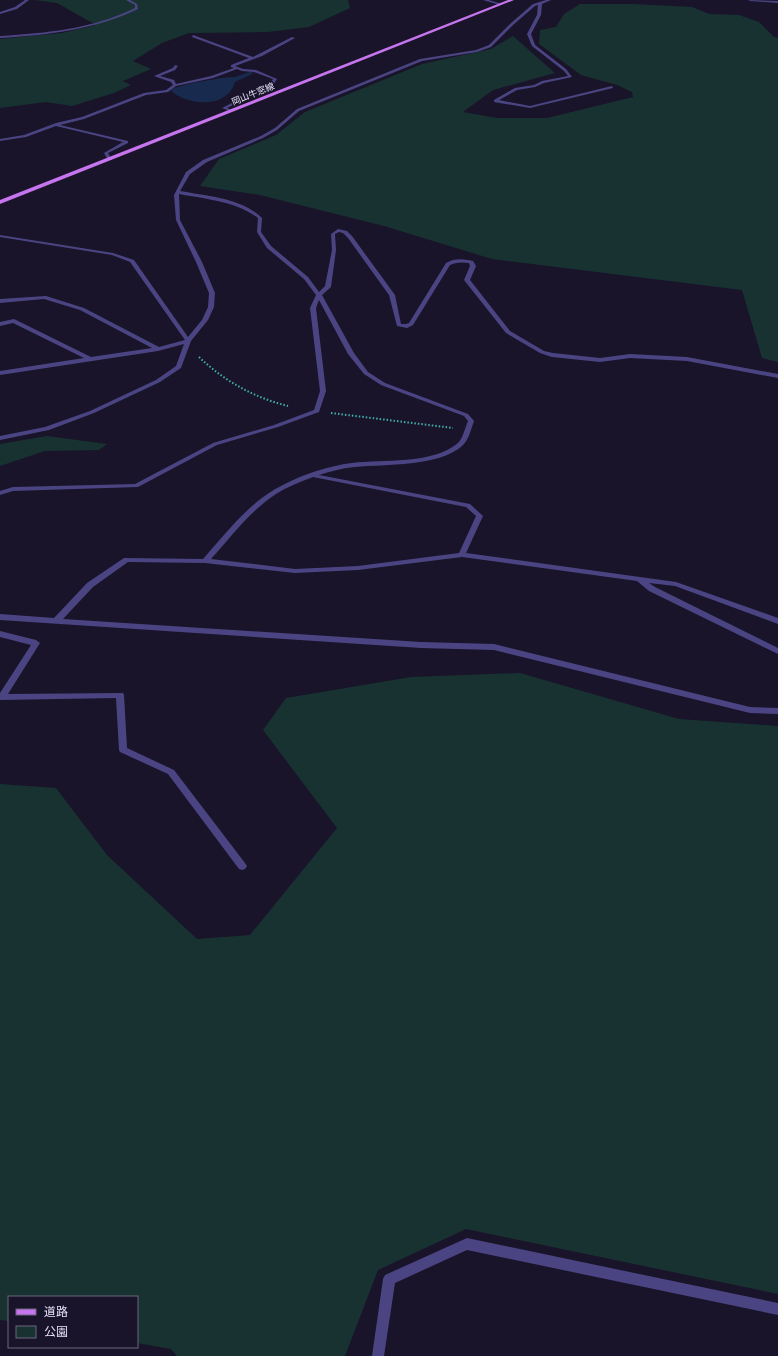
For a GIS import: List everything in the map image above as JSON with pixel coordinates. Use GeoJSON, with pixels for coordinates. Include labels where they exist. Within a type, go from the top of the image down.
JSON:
{"type":"FeatureCollection","features":[{"type":"Feature","properties":{"kind":"main road","name":"岡山牛窓線"},"geometry":{"type":"LineString","coordinates":[[0,202],[512,0]]}},
{"type":"Feature","properties":{"kind":"street"},"geometry":{"type":"LineString","coordinates":[[0,13],[16,8],[27,0]]}},
{"type":"Feature","properties":{"kind":"street"},"geometry":{"type":"LineString","coordinates":[[0,37],[62,32],[125,15],[137,8],[136,5],[128,0]]}},
{"type":"Feature","properties":{"kind":"street"},"geometry":{"type":"LineString","coordinates":[[485,0],[500,4]]}},
{"type":"Feature","properties":{"kind":"street"},"geometry":{"type":"LineString","coordinates":[[0,438],[47,429],[92,412],[158,381],[179,367],[188,341],[205,320],[212,307],[212,293],[199,262],[178,220],[176,195],[188,173],[205,161],[262,137],[276,129],[298,110],[421,60],[477,51],[490,46],[534,5],[549,0]]}},
{"type":"Feature","properties":{"kind":"street"},"geometry":{"type":"LineString","coordinates":[[750,0],[778,2]]}},
{"type":"Feature","properties":{"kind":"street"},"geometry":{"type":"LineString","coordinates":[[540,3],[540,15],[529,34],[533,45],[565,70],[570,77],[516,89],[495,101],[530,107],[612,87]]}},
{"type":"Feature","properties":{"kind":"street"},"geometry":{"type":"LineString","coordinates":[[193,36],[252,58]]}},
{"type":"Feature","properties":{"kind":"street"},"geometry":{"type":"LineString","coordinates":[[231,111],[224,108],[272,84],[275,79],[255,71],[242,70],[232,66],[294,38]]}},
{"type":"Feature","properties":{"kind":"street"},"geometry":{"type":"LineString","coordinates":[[175,85],[173,81],[156,76],[174,69],[176,66]]}},
{"type":"Feature","properties":{"kind":"street"},"geometry":{"type":"LineString","coordinates":[[0,140],[25,136],[82,118],[145,94],[167,91],[175,85],[212,78],[237,68]]}},
{"type":"Feature","properties":{"kind":"street"},"geometry":{"type":"LineString","coordinates":[[56,125],[128,142],[106,153],[110,159]]}},
{"type":"Feature","properties":{"kind":"street"},"geometry":{"type":"LineString","coordinates":[[178,192],[233,204],[252,211],[260,218],[259,232],[269,247],[306,278],[319,296],[351,354],[366,373],[384,384],[466,415],[471,421],[460,445],[446,453],[425,458],[340,467],[285,486],[264,500],[242,521],[205,561]]}},
{"type":"Feature","properties":{"kind":"street"},"geometry":{"type":"LineString","coordinates":[[0,493],[13,488],[136,486],[215,444],[276,426],[317,411],[323,391],[312,308],[319,296],[328,287],[334,250],[334,231],[342,230],[350,237],[392,295],[399,325],[402,326],[411,324],[448,264],[458,260],[465,260],[471,262],[473,266],[467,280],[508,332],[542,352],[552,355],[600,360],[630,356],[687,359],[778,376]]}},
{"type":"Feature","properties":{"kind":"street"},"geometry":{"type":"LineString","coordinates":[[0,236],[114,254],[132,261],[188,341]]}},
{"type":"Feature","properties":{"kind":"street"},"geometry":{"type":"LineString","coordinates":[[0,301],[44,297],[76,307],[158,349]]}},
{"type":"Feature","properties":{"kind":"street"},"geometry":{"type":"LineString","coordinates":[[0,324],[14,321],[90,359]]}},
{"type":"Feature","properties":{"kind":"street"},"geometry":{"type":"LineString","coordinates":[[0,373],[158,349],[188,341]]}},
{"type":"Feature","properties":{"kind":"street"},"geometry":{"type":"LineString","coordinates":[[314,476],[468,505],[480,516],[462,555]]}},
{"type":"Feature","properties":{"kind":"street"},"geometry":{"type":"LineString","coordinates":[[56,621],[90,585],[127,560],[205,561],[295,571],[358,568],[462,555],[676,584],[778,621]]}},
{"type":"Feature","properties":{"kind":"street"},"geometry":{"type":"LineString","coordinates":[[639,579],[652,589],[708,615],[778,651]]}},
{"type":"Feature","properties":{"kind":"street"},"geometry":{"type":"LineString","coordinates":[[0,617],[421,644],[494,647],[750,710],[778,711]]}},
{"type":"Feature","properties":{"kind":"street"},"geometry":{"type":"LineString","coordinates":[[0,634],[36,643],[1,696]]}},
{"type":"Feature","properties":{"kind":"street"},"geometry":{"type":"LineString","coordinates":[[1,696],[120,696],[123,750],[172,772],[242,866]]}},
{"type":"Feature","properties":{"kind":"street"},"geometry":{"type":"LineString","coordinates":[[378,1356],[390,1279],[468,1244],[778,1309]]}},
{"type":"Feature","properties":{"kind":"path"},"geometry":{"type":"LineString","coordinates":[[188,341],[202,360],[230,382],[246,390],[285,405],[317,411],[467,430]]}},
{"type":"Feature","properties":{"kind":"green space"},"geometry":{"type":"Polygon","coordinates":[[[34,0],[348,0],[350,8],[309,27],[268,32],[189,33],[162,43],[133,61],[151,69],[123,81],[131,85],[114,93],[72,106],[46,102],[0,108],[0,39],[62,33],[96,25],[57,3],[34,0]]]}},
{"type":"Feature","properties":{"kind":"green space"},"geometry":{"type":"Polygon","coordinates":[[[580,4],[633,4],[692,7],[709,14],[739,15],[759,22],[774,37],[778,38],[778,362],[762,358],[742,290],[492,259],[384,226],[260,195],[200,186],[219,159],[276,135],[305,112],[422,64],[491,49],[513,36],[555,73],[493,90],[463,112],[497,118],[547,118],[633,97],[632,92],[617,85],[581,75],[539,44],[540,30],[556,27],[564,14],[580,4]]]}},
{"type":"Feature","properties":{"kind":"green space"},"geometry":{"type":"Polygon","coordinates":[[[47,436],[107,444],[99,450],[45,451],[0,466],[0,444],[47,436]]]}},
{"type":"Feature","properties":{"kind":"green space"},"geometry":{"type":"Polygon","coordinates":[[[520,673],[679,719],[778,726],[778,1294],[466,1229],[378,1270],[345,1356],[177,1356],[171,1349],[138,1343],[138,1296],[8,1296],[8,1321],[0,1320],[0,784],[56,788],[107,855],[197,939],[250,935],[337,828],[263,730],[286,698],[411,677],[520,673]]]}},
{"type":"Feature","properties":{"kind":"water"},"geometry":{"type":"Polygon","coordinates":[[[250,72],[254,73],[235,82],[231,91],[216,101],[197,102],[187,100],[171,91],[174,88],[193,83],[235,77],[250,72]]]}}]}
